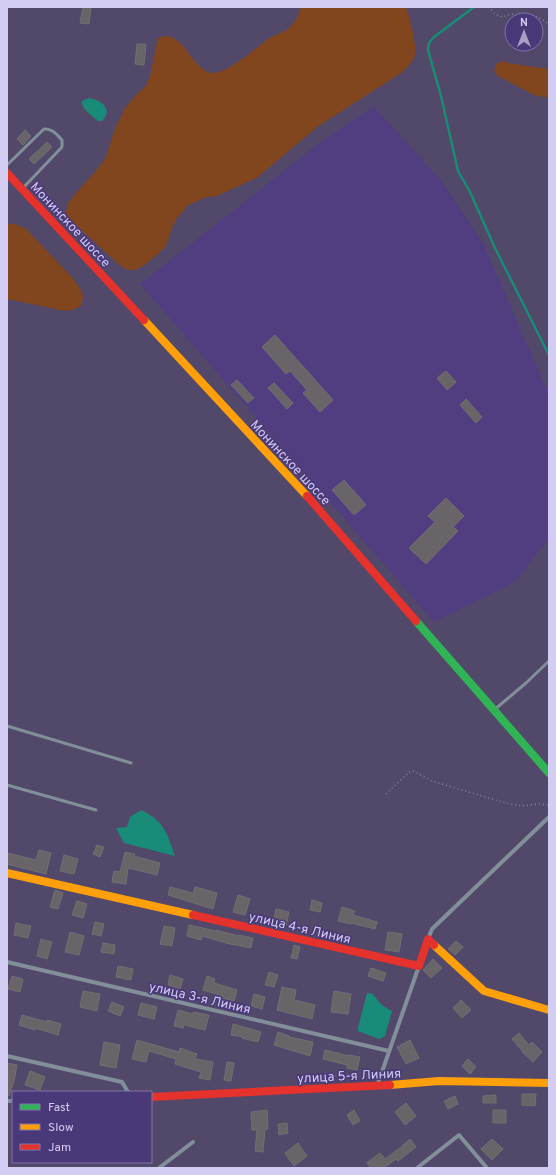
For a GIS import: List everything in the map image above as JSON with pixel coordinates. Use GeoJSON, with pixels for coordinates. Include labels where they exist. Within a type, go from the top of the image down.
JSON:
{"type":"FeatureCollection","features":[{"type":"Feature","properties":{"kind":"street","name":"Монинское шоссе"},"geometry":{"type":"LineString","coordinates":[[7,173],[313,503],[549,773]]}},
{"type":"Feature","properties":{"kind":"street"},"geometry":{"type":"LineString","coordinates":[[377,1086],[432,929],[549,817]]}},
{"type":"Feature","properties":{"kind":"street","name":"улица 4-я Линия"},"geometry":{"type":"LineString","coordinates":[[7,873],[419,966]]}},
{"type":"Feature","properties":{"kind":"street"},"geometry":{"type":"LineString","coordinates":[[428,939],[484,991],[549,1010]]}},
{"type":"Feature","properties":{"kind":"street","name":"улица 3-я Линия"},"geometry":{"type":"LineString","coordinates":[[7,962],[389,1051]]}},
{"type":"Feature","properties":{"kind":"street"},"geometry":{"type":"LineString","coordinates":[[7,1056],[122,1082],[127,1091]]}},
{"type":"Feature","properties":{"kind":"street","name":"улица 5-я Линия"},"geometry":{"type":"LineString","coordinates":[[152,1097],[377,1086],[439,1081],[549,1083]]}},
{"type":"Feature","properties":{"kind":"street"},"geometry":{"type":"LineString","coordinates":[[417,1168],[458,1135],[487,1168]]}},
{"type":"Feature","properties":{"kind":"street"},"geometry":{"type":"LineString","coordinates":[[159,1168],[192,1142]]}},
{"type":"Feature","properties":{"kind":"lane"},"geometry":{"type":"LineString","coordinates":[[7,165],[44,129],[48,128],[62,140],[62,147],[22,189]]}},
{"type":"Feature","properties":{"kind":"lane"},"geometry":{"type":"LineString","coordinates":[[494,710],[526,683],[549,660]]}},
{"type":"Feature","properties":{"kind":"lane"},"geometry":{"type":"LineString","coordinates":[[7,726],[131,763]]}},
{"type":"Feature","properties":{"kind":"lane"},"geometry":{"type":"LineString","coordinates":[[7,785],[96,810]]}},
{"type":"Feature","properties":{"kind":"path"},"geometry":{"type":"LineString","coordinates":[[488,7],[495,14],[502,17],[511,14],[538,17],[549,24]]}},
{"type":"Feature","properties":{"kind":"path"},"geometry":{"type":"LineString","coordinates":[[386,794],[409,772],[413,771],[432,781],[502,802],[521,806],[539,804],[549,805]]}},
{"type":"Feature","properties":{"kind":"shaded area"},"geometry":{"type":"Polygon","coordinates":[[[301,7],[406,7],[415,46],[414,58],[404,71],[317,127],[258,177],[217,196],[207,197],[188,205],[177,218],[166,246],[157,255],[143,266],[135,270],[128,270],[122,267],[70,220],[67,217],[66,212],[68,203],[105,159],[115,129],[125,108],[146,86],[150,76],[158,38],[167,36],[174,38],[185,48],[200,67],[205,71],[217,73],[232,66],[268,39],[289,28],[293,24],[301,7]]]}},
{"type":"Feature","properties":{"kind":"shaded area"},"geometry":{"type":"Polygon","coordinates":[[[503,61],[549,69],[549,98],[534,95],[498,76],[494,70],[497,63],[503,61]]]}},
{"type":"Feature","properties":{"kind":"shaded area"},"geometry":{"type":"Polygon","coordinates":[[[89,98],[102,103],[106,109],[107,113],[102,121],[98,121],[83,107],[82,101],[89,98]]]}},
{"type":"Feature","properties":{"kind":"shaded area"},"geometry":{"type":"Polygon","coordinates":[[[374,107],[440,179],[483,243],[549,394],[549,538],[515,582],[434,622],[140,284],[326,138],[374,107]]]}},
{"type":"Feature","properties":{"kind":"shaded area"},"geometry":{"type":"Polygon","coordinates":[[[7,224],[15,224],[26,229],[70,275],[82,291],[83,299],[81,305],[76,309],[65,311],[7,299],[7,224]]]}},
{"type":"Feature","properties":{"kind":"shaded area"},"geometry":{"type":"Polygon","coordinates":[[[141,810],[149,814],[164,828],[175,856],[124,843],[116,828],[127,827],[130,817],[141,810]]]}},
{"type":"Feature","properties":{"kind":"shaded area"},"geometry":{"type":"Polygon","coordinates":[[[367,993],[373,995],[381,1004],[392,1011],[385,1036],[379,1039],[358,1031],[367,993]]]}},
{"type":"Feature","properties":{"kind":"building"},"geometry":{"type":"Polygon","coordinates":[[[83,7],[91,7],[89,24],[80,23],[83,7]]]}},
{"type":"Feature","properties":{"kind":"building"},"geometry":{"type":"Polygon","coordinates":[[[137,44],[146,44],[144,65],[135,64],[137,44]]]}},
{"type":"Feature","properties":{"kind":"building"},"geometry":{"type":"Polygon","coordinates":[[[25,130],[31,136],[23,145],[17,139],[25,130]]]}},
{"type":"Feature","properties":{"kind":"building"},"geometry":{"type":"Polygon","coordinates":[[[47,142],[52,147],[34,164],[29,159],[47,142]]]}},
{"type":"Feature","properties":{"kind":"building"},"geometry":{"type":"Polygon","coordinates":[[[275,335],[333,400],[320,412],[303,393],[307,390],[290,371],[286,374],[262,347],[275,335]]]}},
{"type":"Feature","properties":{"kind":"building"},"geometry":{"type":"Polygon","coordinates":[[[446,371],[456,382],[447,390],[437,378],[446,371]]]}},
{"type":"Feature","properties":{"kind":"building"},"geometry":{"type":"Polygon","coordinates":[[[237,380],[254,398],[248,403],[231,385],[237,380]]]}},
{"type":"Feature","properties":{"kind":"building"},"geometry":{"type":"Polygon","coordinates":[[[274,383],[293,403],[287,409],[268,388],[274,383]]]}},
{"type":"Feature","properties":{"kind":"building"},"geometry":{"type":"Polygon","coordinates":[[[466,399],[482,417],[476,423],[460,405],[466,399]]]}},
{"type":"Feature","properties":{"kind":"building"},"geometry":{"type":"Polygon","coordinates":[[[344,480],[366,505],[354,515],[332,490],[344,480]]]}},
{"type":"Feature","properties":{"kind":"building"},"geometry":{"type":"Polygon","coordinates":[[[446,498],[464,516],[453,527],[458,531],[426,564],[409,548],[435,522],[428,516],[446,498]]]}},
{"type":"Feature","properties":{"kind":"building"},"geometry":{"type":"Polygon","coordinates":[[[97,845],[104,847],[100,857],[93,854],[97,845]]]}},
{"type":"Feature","properties":{"kind":"building"},"geometry":{"type":"Polygon","coordinates":[[[39,850],[51,853],[46,874],[7,864],[8,853],[36,860],[39,850]]]}},
{"type":"Feature","properties":{"kind":"building"},"geometry":{"type":"Polygon","coordinates":[[[125,852],[160,863],[157,875],[128,868],[126,884],[112,882],[114,871],[120,872],[125,852]]]}},
{"type":"Feature","properties":{"kind":"building"},"geometry":{"type":"Polygon","coordinates":[[[64,855],[78,859],[74,874],[60,871],[64,855]]]}},
{"type":"Feature","properties":{"kind":"building"},"geometry":{"type":"Polygon","coordinates":[[[170,887],[193,893],[195,887],[217,893],[213,909],[168,895],[170,887]]]}},
{"type":"Feature","properties":{"kind":"building"},"geometry":{"type":"Polygon","coordinates":[[[55,890],[63,893],[58,909],[50,907],[55,890]]]}},
{"type":"Feature","properties":{"kind":"building"},"geometry":{"type":"Polygon","coordinates":[[[238,895],[250,899],[245,915],[233,912],[238,895]]]}},
{"type":"Feature","properties":{"kind":"building"},"geometry":{"type":"Polygon","coordinates":[[[312,900],[322,903],[320,912],[310,910],[312,900]]]}},
{"type":"Feature","properties":{"kind":"building"},"geometry":{"type":"Polygon","coordinates":[[[77,901],[87,904],[83,918],[72,915],[77,901]]]}},
{"type":"Feature","properties":{"kind":"building"},"geometry":{"type":"Polygon","coordinates":[[[342,907],[355,911],[353,915],[377,922],[375,929],[338,921],[342,907]]]}},
{"type":"Feature","properties":{"kind":"building"},"geometry":{"type":"Polygon","coordinates":[[[276,909],[289,912],[286,926],[273,923],[276,909]]]}},
{"type":"Feature","properties":{"kind":"building"},"geometry":{"type":"Polygon","coordinates":[[[95,922],[104,924],[101,936],[92,934],[95,922]]]}},
{"type":"Feature","properties":{"kind":"building"},"geometry":{"type":"Polygon","coordinates":[[[16,923],[31,926],[28,938],[14,935],[16,923]]]}},
{"type":"Feature","properties":{"kind":"building"},"geometry":{"type":"Polygon","coordinates":[[[189,925],[253,938],[251,948],[202,936],[201,940],[187,936],[189,925]]]}},
{"type":"Feature","properties":{"kind":"building"},"geometry":{"type":"Polygon","coordinates":[[[164,926],[175,928],[172,946],[160,944],[164,926]]]}},
{"type":"Feature","properties":{"kind":"building"},"geometry":{"type":"Polygon","coordinates":[[[70,932],[84,936],[79,955],[65,952],[70,932]]]}},
{"type":"Feature","properties":{"kind":"building"},"geometry":{"type":"Polygon","coordinates":[[[388,932],[402,934],[399,952],[385,950],[388,932]]]}},
{"type":"Feature","properties":{"kind":"building"},"geometry":{"type":"Polygon","coordinates":[[[41,939],[52,942],[47,959],[37,956],[41,939]]]}},
{"type":"Feature","properties":{"kind":"building"},"geometry":{"type":"Polygon","coordinates":[[[456,941],[463,947],[455,955],[448,949],[456,941]]]}},
{"type":"Feature","properties":{"kind":"building"},"geometry":{"type":"Polygon","coordinates":[[[103,943],[115,945],[114,954],[101,952],[103,943]]]}},
{"type":"Feature","properties":{"kind":"building"},"geometry":{"type":"Polygon","coordinates":[[[294,945],[300,947],[297,959],[291,958],[294,945]]]}},
{"type":"Feature","properties":{"kind":"building"},"geometry":{"type":"Polygon","coordinates":[[[433,959],[442,968],[431,978],[423,970],[433,959]]]}},
{"type":"Feature","properties":{"kind":"building"},"geometry":{"type":"Polygon","coordinates":[[[118,966],[133,969],[131,980],[116,977],[118,966]]]}},
{"type":"Feature","properties":{"kind":"building"},"geometry":{"type":"Polygon","coordinates":[[[371,968],[386,973],[383,981],[368,976],[371,968]]]}},
{"type":"Feature","properties":{"kind":"building"},"geometry":{"type":"Polygon","coordinates":[[[269,972],[278,975],[274,987],[265,985],[269,972]]]}},
{"type":"Feature","properties":{"kind":"building"},"geometry":{"type":"Polygon","coordinates":[[[170,975],[183,979],[180,989],[168,985],[170,975]]]}},
{"type":"Feature","properties":{"kind":"building"},"geometry":{"type":"Polygon","coordinates":[[[12,976],[23,979],[20,992],[8,989],[12,976]]]}},
{"type":"Feature","properties":{"kind":"building"},"geometry":{"type":"Polygon","coordinates":[[[207,976],[215,979],[214,983],[237,990],[234,1001],[203,990],[207,976]]]}},
{"type":"Feature","properties":{"kind":"building"},"geometry":{"type":"Polygon","coordinates":[[[282,987],[296,990],[294,1000],[315,1005],[312,1019],[277,1010],[282,987]]]}},
{"type":"Feature","properties":{"kind":"building"},"geometry":{"type":"Polygon","coordinates":[[[83,991],[100,994],[97,1011],[80,1007],[83,991]]]}},
{"type":"Feature","properties":{"kind":"building"},"geometry":{"type":"Polygon","coordinates":[[[334,991],[351,994],[348,1014],[331,1012],[334,991]]]}},
{"type":"Feature","properties":{"kind":"building"},"geometry":{"type":"Polygon","coordinates":[[[254,994],[265,997],[262,1009],[251,1006],[254,994]]]}},
{"type":"Feature","properties":{"kind":"building"},"geometry":{"type":"Polygon","coordinates":[[[461,1000],[471,1010],[462,1018],[453,1008],[461,1000]]]}},
{"type":"Feature","properties":{"kind":"building"},"geometry":{"type":"Polygon","coordinates":[[[112,1002],[124,1007],[120,1016],[108,1011],[112,1002]]]}},
{"type":"Feature","properties":{"kind":"building"},"geometry":{"type":"Polygon","coordinates":[[[141,1003],[157,1007],[154,1019],[138,1015],[141,1003]]]}},
{"type":"Feature","properties":{"kind":"building"},"geometry":{"type":"Polygon","coordinates":[[[178,1010],[193,1014],[193,1012],[209,1015],[205,1030],[184,1025],[183,1028],[174,1026],[178,1010]]]}},
{"type":"Feature","properties":{"kind":"building"},"geometry":{"type":"Polygon","coordinates":[[[22,1015],[61,1024],[58,1035],[19,1025],[22,1015]]]}},
{"type":"Feature","properties":{"kind":"building"},"geometry":{"type":"Polygon","coordinates":[[[233,1024],[261,1032],[258,1042],[231,1035],[233,1024]]]}},
{"type":"Feature","properties":{"kind":"building"},"geometry":{"type":"Polygon","coordinates":[[[278,1032],[289,1037],[313,1042],[310,1056],[274,1045],[278,1032]]]}},
{"type":"Feature","properties":{"kind":"building"},"geometry":{"type":"Polygon","coordinates":[[[519,1033],[529,1045],[532,1042],[542,1052],[533,1062],[522,1052],[512,1039],[519,1033]]]}},
{"type":"Feature","properties":{"kind":"building"},"geometry":{"type":"Polygon","coordinates":[[[137,1040],[179,1052],[180,1048],[197,1054],[195,1059],[213,1062],[210,1080],[199,1078],[201,1072],[175,1064],[176,1059],[149,1051],[146,1062],[132,1059],[137,1040]]]}},
{"type":"Feature","properties":{"kind":"building"},"geometry":{"type":"Polygon","coordinates":[[[410,1040],[419,1058],[406,1064],[397,1047],[410,1040]]]}},
{"type":"Feature","properties":{"kind":"building"},"geometry":{"type":"Polygon","coordinates":[[[104,1042],[120,1045],[116,1068],[100,1065],[104,1042]]]}},
{"type":"Feature","properties":{"kind":"building"},"geometry":{"type":"Polygon","coordinates":[[[325,1050],[360,1057],[357,1070],[347,1068],[347,1065],[323,1059],[325,1050]]]}},
{"type":"Feature","properties":{"kind":"building"},"geometry":{"type":"Polygon","coordinates":[[[468,1059],[476,1067],[470,1074],[462,1066],[468,1059]]]}},
{"type":"Feature","properties":{"kind":"building"},"geometry":{"type":"Polygon","coordinates":[[[227,1062],[234,1063],[231,1081],[224,1080],[227,1062]]]}},
{"type":"Feature","properties":{"kind":"building"},"geometry":{"type":"Polygon","coordinates":[[[7,1063],[17,1065],[9,1096],[7,1095],[7,1063]]]}},
{"type":"Feature","properties":{"kind":"building"},"geometry":{"type":"Polygon","coordinates":[[[30,1071],[45,1077],[40,1090],[25,1085],[30,1071]]]}},
{"type":"Feature","properties":{"kind":"building"},"geometry":{"type":"Polygon","coordinates":[[[522,1094],[536,1094],[535,1106],[522,1105],[522,1094]]]}},
{"type":"Feature","properties":{"kind":"building"},"geometry":{"type":"Polygon","coordinates":[[[496,1095],[496,1103],[483,1103],[483,1096],[496,1095]]]}},
{"type":"Feature","properties":{"kind":"building"},"geometry":{"type":"Polygon","coordinates":[[[455,1096],[458,1104],[448,1109],[444,1101],[455,1096]]]}},
{"type":"Feature","properties":{"kind":"building"},"geometry":{"type":"Polygon","coordinates":[[[406,1103],[416,1116],[405,1125],[395,1112],[406,1103]]]}},
{"type":"Feature","properties":{"kind":"building"},"geometry":{"type":"Polygon","coordinates":[[[267,1110],[268,1129],[265,1129],[263,1152],[255,1151],[257,1130],[252,1130],[251,1112],[267,1110]]]}},
{"type":"Feature","properties":{"kind":"building"},"geometry":{"type":"Polygon","coordinates":[[[354,1110],[360,1121],[353,1125],[347,1115],[354,1110]]]}},
{"type":"Feature","properties":{"kind":"building"},"geometry":{"type":"Polygon","coordinates":[[[493,1110],[506,1110],[506,1123],[493,1123],[493,1110]]]}},
{"type":"Feature","properties":{"kind":"building"},"geometry":{"type":"Polygon","coordinates":[[[287,1123],[288,1133],[279,1135],[278,1124],[287,1123]]]}},
{"type":"Feature","properties":{"kind":"building"},"geometry":{"type":"Polygon","coordinates":[[[410,1139],[416,1147],[398,1161],[396,1159],[384,1168],[371,1168],[367,1163],[380,1153],[385,1159],[410,1139]]]}},
{"type":"Feature","properties":{"kind":"building"},"geometry":{"type":"Polygon","coordinates":[[[492,1139],[503,1149],[492,1160],[481,1149],[492,1139]]]}},
{"type":"Feature","properties":{"kind":"building"},"geometry":{"type":"Polygon","coordinates":[[[298,1143],[307,1156],[294,1166],[285,1153],[298,1143]]]}},
{"type":"Feature","properties":{"kind":"waterway"},"geometry":{"type":"LineString","coordinates":[[474,7],[434,37],[429,43],[428,50],[441,96],[458,171],[470,192],[495,248],[549,355]]}},
{"type":"Feature","properties":{"kind":"traffic: fast"},"geometry":{"type":"LineString","coordinates":[[416,621],[549,773]]}},
{"type":"Feature","properties":{"kind":"traffic: slow"},"geometry":{"type":"LineString","coordinates":[[144,320],[307,496]]}},
{"type":"Feature","properties":{"kind":"traffic: slow"},"geometry":{"type":"LineString","coordinates":[[7,873],[193,915]]}},
{"type":"Feature","properties":{"kind":"traffic: slow"},"geometry":{"type":"LineString","coordinates":[[434,945],[484,991],[549,1010]]}},
{"type":"Feature","properties":{"kind":"traffic: slow"},"geometry":{"type":"LineString","coordinates":[[390,1085],[439,1081],[549,1083]]}},
{"type":"Feature","properties":{"kind":"traffic: jam"},"geometry":{"type":"LineString","coordinates":[[7,173],[144,320]]}},
{"type":"Feature","properties":{"kind":"traffic: jam"},"geometry":{"type":"LineString","coordinates":[[307,496],[416,621]]}},
{"type":"Feature","properties":{"kind":"traffic: jam"},"geometry":{"type":"LineString","coordinates":[[193,915],[419,966],[428,939],[434,945]]}},
{"type":"Feature","properties":{"kind":"traffic: jam"},"geometry":{"type":"LineString","coordinates":[[152,1097],[390,1085]]}}]}
